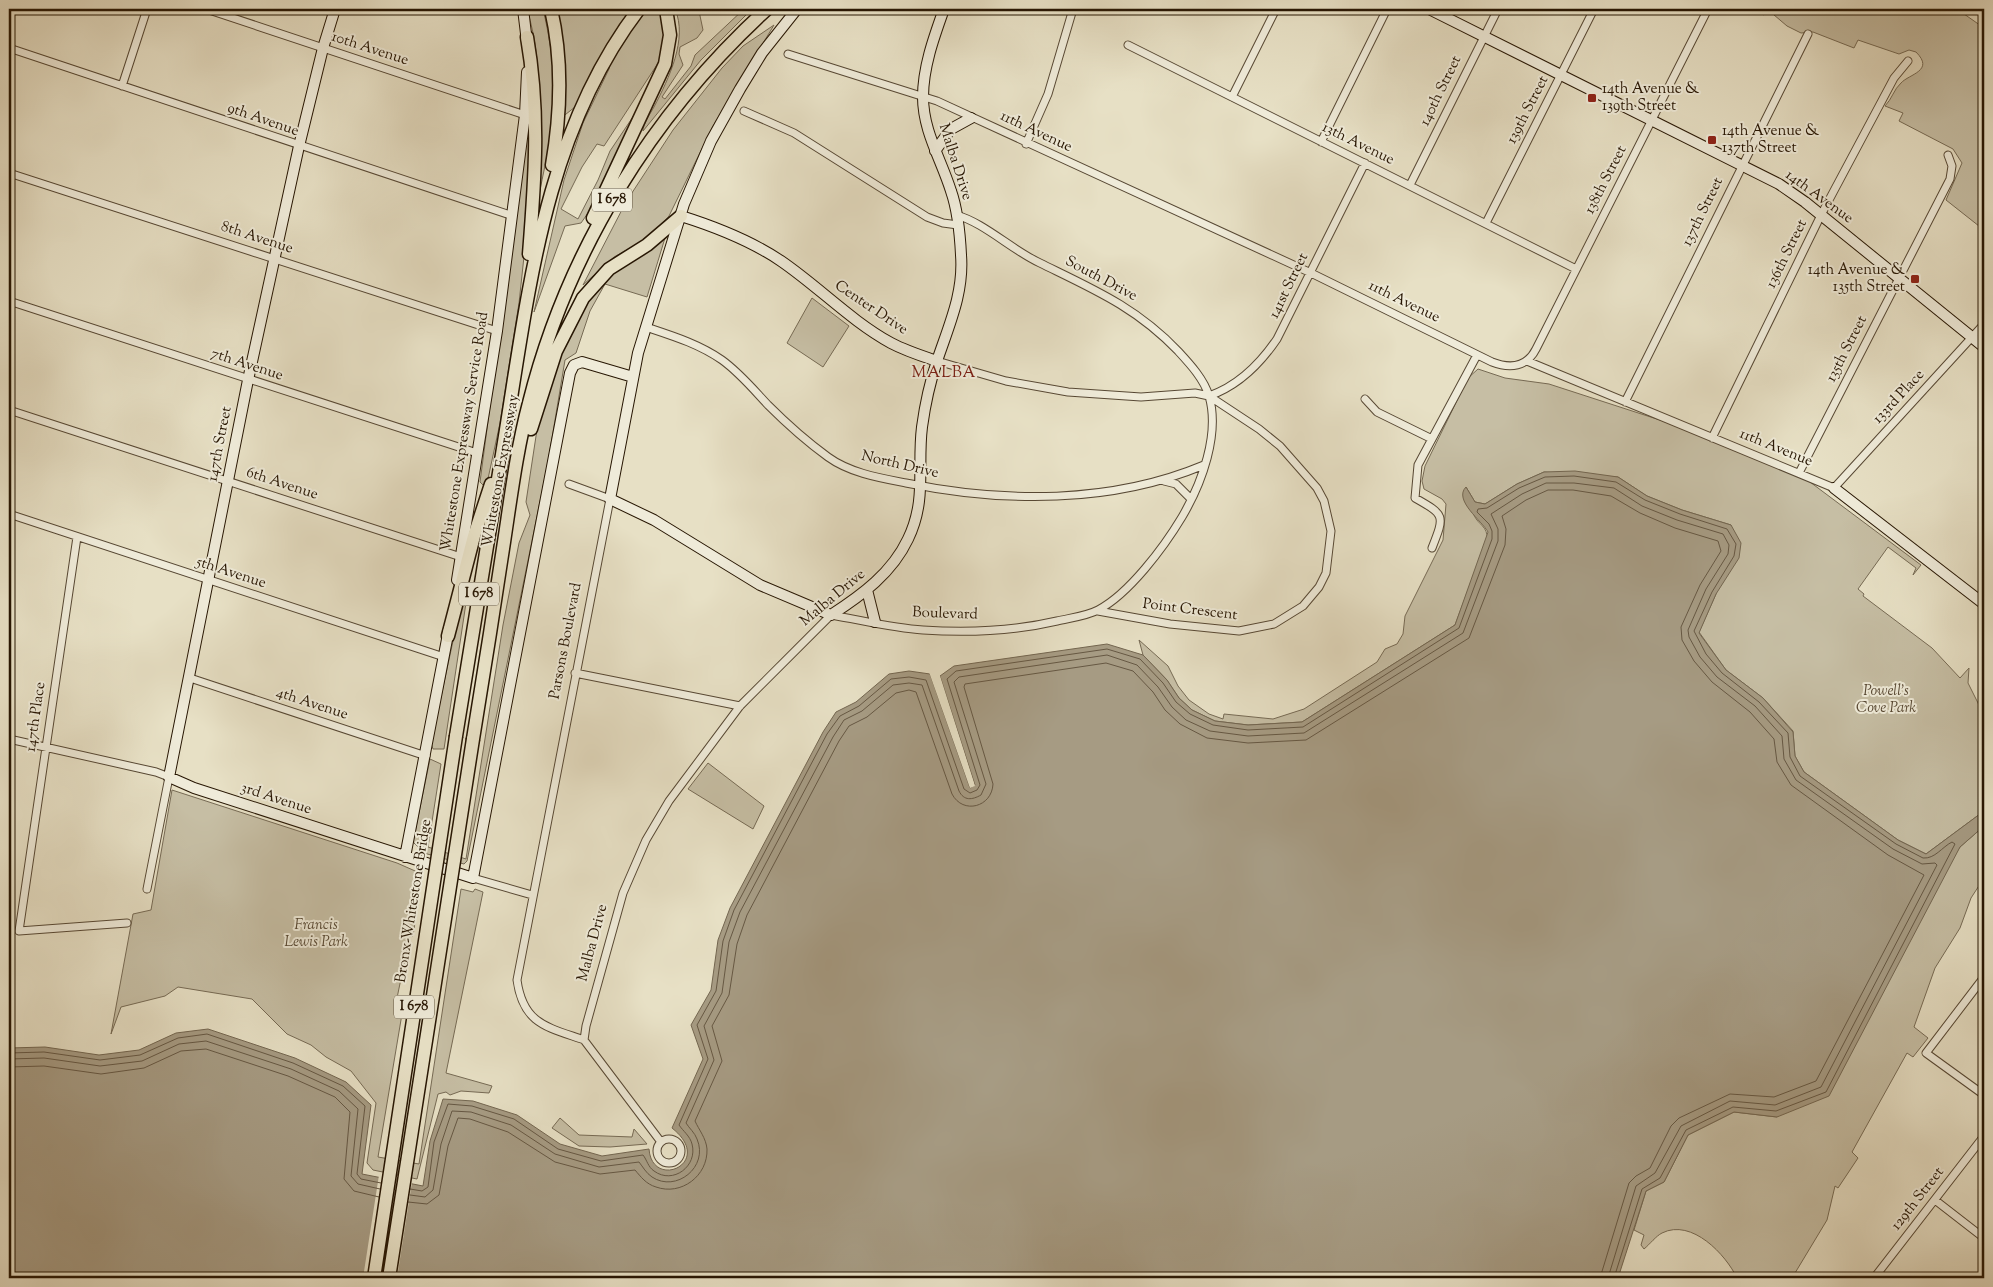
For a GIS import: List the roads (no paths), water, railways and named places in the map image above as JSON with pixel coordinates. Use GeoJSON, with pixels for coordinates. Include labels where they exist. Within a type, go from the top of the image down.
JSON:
{"type":"FeatureCollection","features":[{"type":"Feature","properties":{"kind":"highway"},"geometry":{"type":"LineString","coordinates":[[542,226],[559,112],[559,68],[551,9]]}},
{"type":"Feature","properties":{"kind":"highway","name":"Whitestone Expressway"},"geometry":{"type":"LineString","coordinates":[[456,736],[524,316],[542,226],[556,172],[577,114],[608,54],[639,9]]}},
{"type":"Feature","properties":{"kind":"highway"},"geometry":{"type":"LineString","coordinates":[[556,317],[570,273],[588,230],[663,70],[670,40],[666,9]]}},
{"type":"Feature","properties":{"kind":"highway","name":"Whitestone Expressway"},"geometry":{"type":"LineString","coordinates":[[389,1278],[511,501],[529,404],[556,317],[580,260],[601,220],[641,155],[706,71],[767,9]]}},
{"type":"Feature","properties":{"kind":"highway"},"geometry":{"type":"LineString","coordinates":[[524,316],[537,149],[536,97],[527,37]]}},
{"type":"Feature","properties":{"kind":"highway"},"geometry":{"type":"LineString","coordinates":[[511,501],[547,377],[565,331],[580,302],[592,285],[609,270],[646,245],[681,216]]}},
{"type":"Feature","properties":{"kind":"highway"},"geometry":{"type":"LineString","coordinates":[[448,636],[476,529],[502,451]]}},
{"type":"Feature","properties":{"kind":"highway","name":"Bronx-Whitestone Bridge"},"geometry":{"type":"LineString","coordinates":[[374,1278],[456,736]]}},
{"type":"Feature","properties":{"kind":"street"},"geometry":{"type":"LineString","coordinates":[[122,86],[147,9]]}},
{"type":"Feature","properties":{"kind":"street","name":"10th Avenue"},"geometry":{"type":"LineString","coordinates":[[206,9],[525,115]]}},
{"type":"Feature","properties":{"kind":"street","name":"147th Street"},"geometry":{"type":"LineString","coordinates":[[147,889],[248,380],[276,260],[299,146],[323,48],[335,9]]}},
{"type":"Feature","properties":{"kind":"street","name":"Whitestone Expressway Service Road"},"geometry":{"type":"LineString","coordinates":[[405,857],[448,636],[496,331],[510,215],[525,115],[527,37],[522,9]]}},
{"type":"Feature","properties":{"kind":"street"},"geometry":{"type":"LineString","coordinates":[[681,216],[705,155],[726,114],[762,53],[797,9]]}},
{"type":"Feature","properties":{"kind":"street","name":"Malba Drive"},"geometry":{"type":"LineString","coordinates":[[584,1040],[619,904],[636,861],[669,801],[740,706],[831,615],[867,590],[901,552],[919,510],[922,430],[937,361],[954,314],[960,287],[961,254],[952,193],[935,151],[926,122],[923,97],[928,60],[944,9]]}},
{"type":"Feature","properties":{"kind":"street"},"geometry":{"type":"LineString","coordinates":[[1026,144],[1048,94],[1053,70],[1073,9]]}},
{"type":"Feature","properties":{"kind":"street"},"geometry":{"type":"LineString","coordinates":[[1232,97],[1276,9]]}},
{"type":"Feature","properties":{"kind":"street"},"geometry":{"type":"LineString","coordinates":[[1321,142],[1387,9]]}},
{"type":"Feature","properties":{"kind":"street","name":"14th Avenue"},"geometry":{"type":"LineString","coordinates":[[1429,9],[1779,184],[1821,215],[1984,346]]}},
{"type":"Feature","properties":{"kind":"street","name":"140th Street"},"geometry":{"type":"LineString","coordinates":[[1410,185],[1498,9]]}},
{"type":"Feature","properties":{"kind":"street","name":"139th Street"},"geometry":{"type":"LineString","coordinates":[[1486,223],[1594,9]]}},
{"type":"Feature","properties":{"kind":"street","name":"138th Street"},"geometry":{"type":"LineString","coordinates":[[1527,361],[1536,349],[1708,9]]}},
{"type":"Feature","properties":{"kind":"street","name":"137th Street"},"geometry":{"type":"LineString","coordinates":[[1625,402],[1808,34]]}},
{"type":"Feature","properties":{"kind":"street","name":"13th Avenue"},"geometry":{"type":"LineString","coordinates":[[1128,45],[1576,269]]}},
{"type":"Feature","properties":{"kind":"street","name":"9th Avenue"},"geometry":{"type":"LineString","coordinates":[[9,48],[510,215]]}},
{"type":"Feature","properties":{"kind":"street","name":"11th Avenue"},"geometry":{"type":"LineString","coordinates":[[788,54],[923,97],[1311,273],[1477,355],[1508,366],[1527,361],[1834,488],[1984,604]]}},
{"type":"Feature","properties":{"kind":"street","name":"136th Street"},"geometry":{"type":"LineString","coordinates":[[1712,438],[1821,215],[1894,78],[1908,61]]}},
{"type":"Feature","properties":{"kind":"street","name":"South Drive"},"geometry":{"type":"LineString","coordinates":[[744,111],[794,133],[927,217],[943,224],[957,220],[974,222],[1022,254],[1116,301],[1158,330],[1188,361],[1209,396]]}},
{"type":"Feature","properties":{"kind":"street"},"geometry":{"type":"LineString","coordinates":[[935,151],[950,129],[971,118]]}},
{"type":"Feature","properties":{"kind":"street","name":"135th Street"},"geometry":{"type":"LineString","coordinates":[[1799,474],[1950,178],[1952,166],[1948,155]]}},
{"type":"Feature","properties":{"kind":"street","name":"141st Street"},"geometry":{"type":"LineString","coordinates":[[1209,396],[1242,378],[1270,350],[1311,273],[1365,163]]}},
{"type":"Feature","properties":{"kind":"street","name":"8th Avenue"},"geometry":{"type":"LineString","coordinates":[[9,172],[496,331]]}},
{"type":"Feature","properties":{"kind":"street","name":"Parsons Boulevard"},"geometry":{"type":"LineString","coordinates":[[584,1040],[538,1021],[520,1002],[517,980],[633,377],[646,327],[681,216]]}},
{"type":"Feature","properties":{"kind":"street","name":"Center Drive"},"geometry":{"type":"LineString","coordinates":[[681,216],[726,231],[766,252],[879,335],[905,350],[937,361],[1006,381],[1068,392],[1133,396],[1195,393],[1209,396]]}},
{"type":"Feature","properties":{"kind":"street","name":"7th Avenue"},"geometry":{"type":"LineString","coordinates":[[9,302],[477,453]]}},
{"type":"Feature","properties":{"kind":"street","name":"133rd Place"},"geometry":{"type":"LineString","coordinates":[[1834,488],[1984,324]]}},
{"type":"Feature","properties":{"kind":"street","name":"North Drive"},"geometry":{"type":"LineString","coordinates":[[646,327],[687,341],[721,360],[746,381],[803,438],[830,459],[877,477],[921,486],[989,495],[1063,496],[1115,490],[1163,480],[1204,465]]}},
{"type":"Feature","properties":{"kind":"street"},"geometry":{"type":"LineString","coordinates":[[1432,548],[1441,526],[1441,518],[1436,510],[1416,498],[1418,465],[1477,355]]}},
{"type":"Feature","properties":{"kind":"street"},"geometry":{"type":"LineString","coordinates":[[473,878],[569,376],[576,364],[584,362],[633,377]]}},
{"type":"Feature","properties":{"kind":"street","name":"Boulevard"},"geometry":{"type":"LineString","coordinates":[[569,484],[610,499],[654,520],[760,585],[831,615],[921,630],[977,631],[1048,623],[1098,611],[1146,567],[1172,533],[1191,500],[1204,465],[1212,429],[1209,396]]}},
{"type":"Feature","properties":{"kind":"street","name":"Point Crescent"},"geometry":{"type":"LineString","coordinates":[[1098,611],[1194,627],[1239,631],[1257,629],[1274,624],[1293,614],[1303,606],[1319,586],[1326,573],[1331,531],[1328,511],[1317,488],[1272,440],[1209,396]]}},
{"type":"Feature","properties":{"kind":"street"},"geometry":{"type":"LineString","coordinates":[[1365,399],[1377,412],[1432,439]]}},
{"type":"Feature","properties":{"kind":"street","name":"6th Avenue"},"geometry":{"type":"LineString","coordinates":[[9,410],[461,557]]}},
{"type":"Feature","properties":{"kind":"street"},"geometry":{"type":"LineString","coordinates":[[1163,480],[1176,484],[1191,500]]}},
{"type":"Feature","properties":{"kind":"street","name":"5th Avenue"},"geometry":{"type":"LineString","coordinates":[[9,514],[444,657]]}},
{"type":"Feature","properties":{"kind":"street","name":"147th Place"},"geometry":{"type":"LineString","coordinates":[[77,537],[19,931],[127,923]]}},
{"type":"Feature","properties":{"kind":"street"},"geometry":{"type":"LineString","coordinates":[[867,590],[874,622]]}},
{"type":"Feature","properties":{"kind":"street"},"geometry":{"type":"LineString","coordinates":[[575,673],[740,706]]}},
{"type":"Feature","properties":{"kind":"street","name":"4th Avenue"},"geometry":{"type":"LineString","coordinates":[[190,678],[426,756]]}},
{"type":"Feature","properties":{"kind":"street","name":"3rd Avenue"},"geometry":{"type":"LineString","coordinates":[[9,738],[156,772],[194,788],[405,857],[532,895]]}},
{"type":"Feature","properties":{"kind":"street"},"geometry":{"type":"LineString","coordinates":[[1984,977],[1926,1053],[1984,1094]]}},
{"type":"Feature","properties":{"kind":"street"},"geometry":{"type":"LineString","coordinates":[[584,1040],[661,1142]]}},
{"type":"Feature","properties":{"kind":"street","name":"129th Street"},"geometry":{"type":"LineString","coordinates":[[1874,1278],[1984,1136]]}},
{"type":"Feature","properties":{"kind":"street"},"geometry":{"type":"LineString","coordinates":[[1935,1200],[1984,1238]]}},
{"type":"Feature","properties":{"kind":"water"},"geometry":{"type":"Polygon","coordinates":[[[1575,471],[1618,477],[1647,496],[1682,510],[1731,525],[1741,543],[1739,558],[1716,594],[1699,633],[1726,670],[1763,698],[1793,732],[1795,756],[1804,772],[1898,840],[1926,854],[1984,811],[1984,826],[1960,847],[1829,1096],[1777,1117],[1734,1112],[1688,1135],[1664,1182],[1646,1191],[1618,1278],[9,1278],[9,1048],[45,1047],[99,1055],[139,1050],[176,1033],[208,1029],[295,1058],[346,1082],[371,1105],[362,1174],[423,1186],[430,1141],[443,1099],[473,1101],[517,1115],[560,1144],[602,1156],[649,1149],[653,1162],[660,1168],[669,1170],[678,1167],[685,1161],[687,1152],[684,1141],[672,1128],[703,1059],[691,1025],[711,990],[718,940],[730,908],[823,732],[836,712],[856,702],[889,674],[909,671],[930,674],[970,788],[975,785],[940,676],[954,666],[1107,644],[1143,655],[1167,680],[1179,698],[1192,710],[1215,721],[1248,725],[1302,722],[1455,625],[1488,532],[1463,498],[1463,492],[1466,487],[1475,502],[1485,504],[1517,484],[1544,472],[1575,471]]]}},
{"type":"Feature","properties":{"kind":"place","name":"14th Avenue & 139th Street"},"geometry":{"type":"Point","coordinates":[1592,98]}},
{"type":"Feature","properties":{"kind":"place","name":"14th Avenue & 137th Street"},"geometry":{"type":"Point","coordinates":[1712,140]}},
{"type":"Feature","properties":{"kind":"place","name":"14th Avenue & 135th Street"},"geometry":{"type":"Point","coordinates":[1915,279]}},
{"type":"Feature","properties":{"kind":"district","name":"MALBA"},"geometry":{"type":"Point","coordinates":[944,373]}},
{"type":"Feature","properties":{"kind":"park label","name":"Powell's Cove Park"},"geometry":{"type":"Point","coordinates":[1886,700]}},
{"type":"Feature","properties":{"kind":"park label","name":"Francis Lewis Park"},"geometry":{"type":"Point","coordinates":[316,934]}}]}
